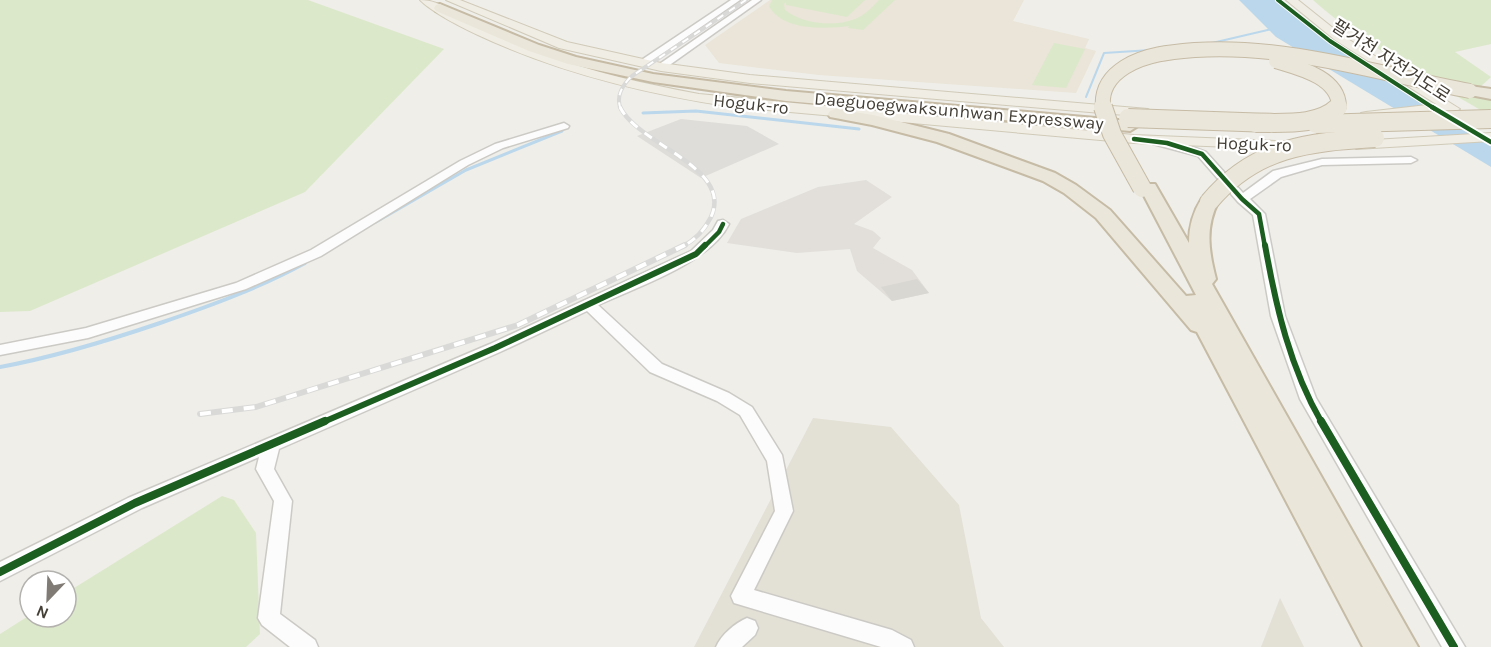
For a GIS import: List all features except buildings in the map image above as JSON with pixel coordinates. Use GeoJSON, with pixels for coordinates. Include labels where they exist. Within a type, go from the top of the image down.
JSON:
{"type":"FeatureCollection","features":[{"type":"Feature","properties":{"kind":"highway","name":"Daeguoegwaksunhwan Expressway"},"geometry":{"type":"LineString","coordinates":[[448,3],[538,41],[615,64],[687,79],[759,89],[1130,128],[1272,133],[1448,131],[1488,134]]}},
{"type":"Feature","properties":{"kind":"highway"},"geometry":{"type":"LineString","coordinates":[[1145,188],[1112,133],[1102,102],[1104,91],[1119,70],[1147,56],[1207,48],[1272,51],[1339,62],[1419,82],[1491,94]]}},
{"type":"Feature","properties":{"kind":"highway"},"geometry":{"type":"LineString","coordinates":[[1255,123],[1325,117],[1338,109],[1340,99],[1333,88],[1311,74],[1277,61],[1241,54],[1216,53],[1181,55],[1146,64],[1129,72],[1115,85],[1109,106],[1145,188],[1380,647]]}},
{"type":"Feature","properties":{"kind":"highway"},"geometry":{"type":"LineString","coordinates":[[813,111],[873,120],[943,138],[1049,177],[1103,214],[1224,345],[1402,647]]}},
{"type":"Feature","properties":{"kind":"highway","name":"Daeguoegwaksunhwan Expressway"},"geometry":{"type":"LineString","coordinates":[[1130,128],[1255,123],[1351,124],[1491,119]]}},
{"type":"Feature","properties":{"kind":"highway"},"geometry":{"type":"LineString","coordinates":[[1224,345],[1200,258],[1200,222],[1209,202],[1233,176],[1283,150],[1338,140],[1430,135],[1448,131]]}},
{"type":"Feature","properties":{"kind":"main road","name":"Hoguk-ro"},"geometry":{"type":"LineString","coordinates":[[425,0],[448,3],[563,45],[662,67],[760,80],[1184,116],[1282,120],[1361,116],[1449,107]]}},
{"type":"Feature","properties":{"kind":"main road"},"geometry":{"type":"LineString","coordinates":[[1291,0],[1339,38],[1488,134]]}},
{"type":"Feature","properties":{"kind":"main road","name":"Hoguk-ro"},"geometry":{"type":"LineString","coordinates":[[448,3],[481,32],[530,53],[599,77],[706,100],[813,111],[1130,128],[1233,144],[1337,146],[1392,144],[1488,134]]}},
{"type":"Feature","properties":{"kind":"main road"},"geometry":{"type":"LineString","coordinates":[[1361,116],[1386,123],[1400,133],[1400,137],[1392,144]]}},
{"type":"Feature","properties":{"kind":"street"},"geometry":{"type":"LineString","coordinates":[[643,63],[736,0]]}},
{"type":"Feature","properties":{"kind":"street"},"geometry":{"type":"LineString","coordinates":[[662,67],[757,0]]}},
{"type":"Feature","properties":{"kind":"street"},"geometry":{"type":"LineString","coordinates":[[0,350],[88,333],[241,286],[316,253],[499,146],[564,126]]}},
{"type":"Feature","properties":{"kind":"street"},"geometry":{"type":"LineString","coordinates":[[1130,128],[1202,154],[1242,199],[1259,214],[1278,315],[1308,399],[1454,647]]}},
{"type":"Feature","properties":{"kind":"street"},"geometry":{"type":"LineString","coordinates":[[1202,154],[1207,148],[1233,144]]}},
{"type":"Feature","properties":{"kind":"street"},"geometry":{"type":"LineString","coordinates":[[1242,199],[1278,174],[1322,162],[1411,160]]}},
{"type":"Feature","properties":{"kind":"street"},"geometry":{"type":"LineString","coordinates":[[0,572],[135,503],[495,348],[696,254],[719,232],[723,224]]}},
{"type":"Feature","properties":{"kind":"street"},"geometry":{"type":"LineString","coordinates":[[588,304],[656,368],[723,397],[746,411],[776,460],[784,511],[741,596],[892,640],[903,647]]}},
{"type":"Feature","properties":{"kind":"street"},"geometry":{"type":"LineString","coordinates":[[271,444],[265,469],[283,501],[269,618],[307,647]]}},
{"type":"Feature","properties":{"kind":"street"},"geometry":{"type":"LineString","coordinates":[[727,647],[747,628]]}},
{"type":"Feature","properties":{"kind":"shaded area"},"geometry":{"type":"Polygon","coordinates":[[[770,0],[1024,0],[1013,21],[1089,39],[1085,48],[1096,51],[1076,93],[819,75],[719,63],[705,45],[770,0]]]}},
{"type":"Feature","properties":{"kind":"shaded area"},"geometry":{"type":"Polygon","coordinates":[[[681,119],[747,126],[779,144],[701,178],[637,136],[681,119]]]}},
{"type":"Feature","properties":{"kind":"shaded area"},"geometry":{"type":"Polygon","coordinates":[[[866,180],[892,197],[854,224],[873,231],[881,238],[873,248],[912,270],[929,293],[892,301],[857,271],[850,249],[797,253],[727,243],[741,219],[818,187],[866,180]]]}},
{"type":"Feature","properties":{"kind":"shaded area"},"geometry":{"type":"Polygon","coordinates":[[[813,418],[891,427],[959,505],[981,618],[1004,647],[694,647],[813,418]]]}},
{"type":"Feature","properties":{"kind":"shaded area"},"geometry":{"type":"Polygon","coordinates":[[[1280,598],[1304,647],[1261,647],[1280,598]]]}},
{"type":"Feature","properties":{"kind":"green space"},"geometry":{"type":"Polygon","coordinates":[[[0,0],[308,0],[444,49],[305,192],[30,311],[0,312],[0,0]]]}},
{"type":"Feature","properties":{"kind":"green space"},"geometry":{"type":"Polygon","coordinates":[[[772,0],[865,0],[847,17],[786,5],[786,2],[784,4],[785,10],[802,19],[833,23],[853,20],[861,16],[879,0],[895,0],[863,30],[848,28],[849,26],[817,28],[794,24],[775,14],[769,6],[772,0]]]}},
{"type":"Feature","properties":{"kind":"green space"},"geometry":{"type":"Polygon","coordinates":[[[1313,0],[1491,0],[1491,44],[1455,52],[1491,77],[1479,88],[1491,98],[1491,116],[1376,47],[1313,0]]]}},
{"type":"Feature","properties":{"kind":"green space"},"geometry":{"type":"Polygon","coordinates":[[[1054,43],[1085,49],[1066,88],[1032,85],[1054,43]]]}},
{"type":"Feature","properties":{"kind":"green space"},"geometry":{"type":"Polygon","coordinates":[[[222,496],[234,500],[256,533],[260,634],[246,647],[0,647],[0,634],[18,623],[18,629],[78,629],[78,586],[222,496]]]}},
{"type":"Feature","properties":{"kind":"water"},"geometry":{"type":"Polygon","coordinates":[[[1239,0],[1277,0],[1327,41],[1408,95],[1491,146],[1491,167],[1276,37],[1239,0]]]}},
{"type":"Feature","properties":{"kind":"waterway"},"geometry":{"type":"LineString","coordinates":[[1212,43],[1272,29]]}},
{"type":"Feature","properties":{"kind":"waterway"},"geometry":{"type":"LineString","coordinates":[[1086,97],[1104,53],[1151,50]]}},
{"type":"Feature","properties":{"kind":"waterway"},"geometry":{"type":"LineString","coordinates":[[643,113],[696,111],[859,129]]}},
{"type":"Feature","properties":{"kind":"waterway"},"geometry":{"type":"LineString","coordinates":[[376,222],[466,170],[562,131]]}},
{"type":"Feature","properties":{"kind":"waterway"},"geometry":{"type":"LineString","coordinates":[[0,367],[81,348],[160,323],[234,296],[305,263]]}},
{"type":"Feature","properties":{"kind":"railway"},"geometry":{"type":"LineString","coordinates":[[620,108],[621,91],[632,76],[746,0]]}},
{"type":"Feature","properties":{"kind":"railway"},"geometry":{"type":"LineString","coordinates":[[620,108],[630,121],[681,157],[709,184],[714,199],[711,217],[699,235],[685,245]]}},
{"type":"Feature","properties":{"kind":"railway"},"geometry":{"type":"LineString","coordinates":[[200,414],[256,407],[518,325],[685,245]]}},
{"type":"Feature","properties":{"kind":"cycle path","name":"팔거천 자전거도로"},"geometry":{"type":"LineString","coordinates":[[1278,0],[1330,41],[1418,99],[1491,142]]}},
{"type":"Feature","properties":{"kind":"cycle path"},"geometry":{"type":"LineString","coordinates":[[1134,139],[1167,143],[1202,154],[1242,199],[1259,214],[1278,316],[1308,399],[1454,647]]}},
{"type":"Feature","properties":{"kind":"cycle path"},"geometry":{"type":"LineString","coordinates":[[0,572],[135,503],[495,348],[696,254],[719,232],[723,224]]}}]}
